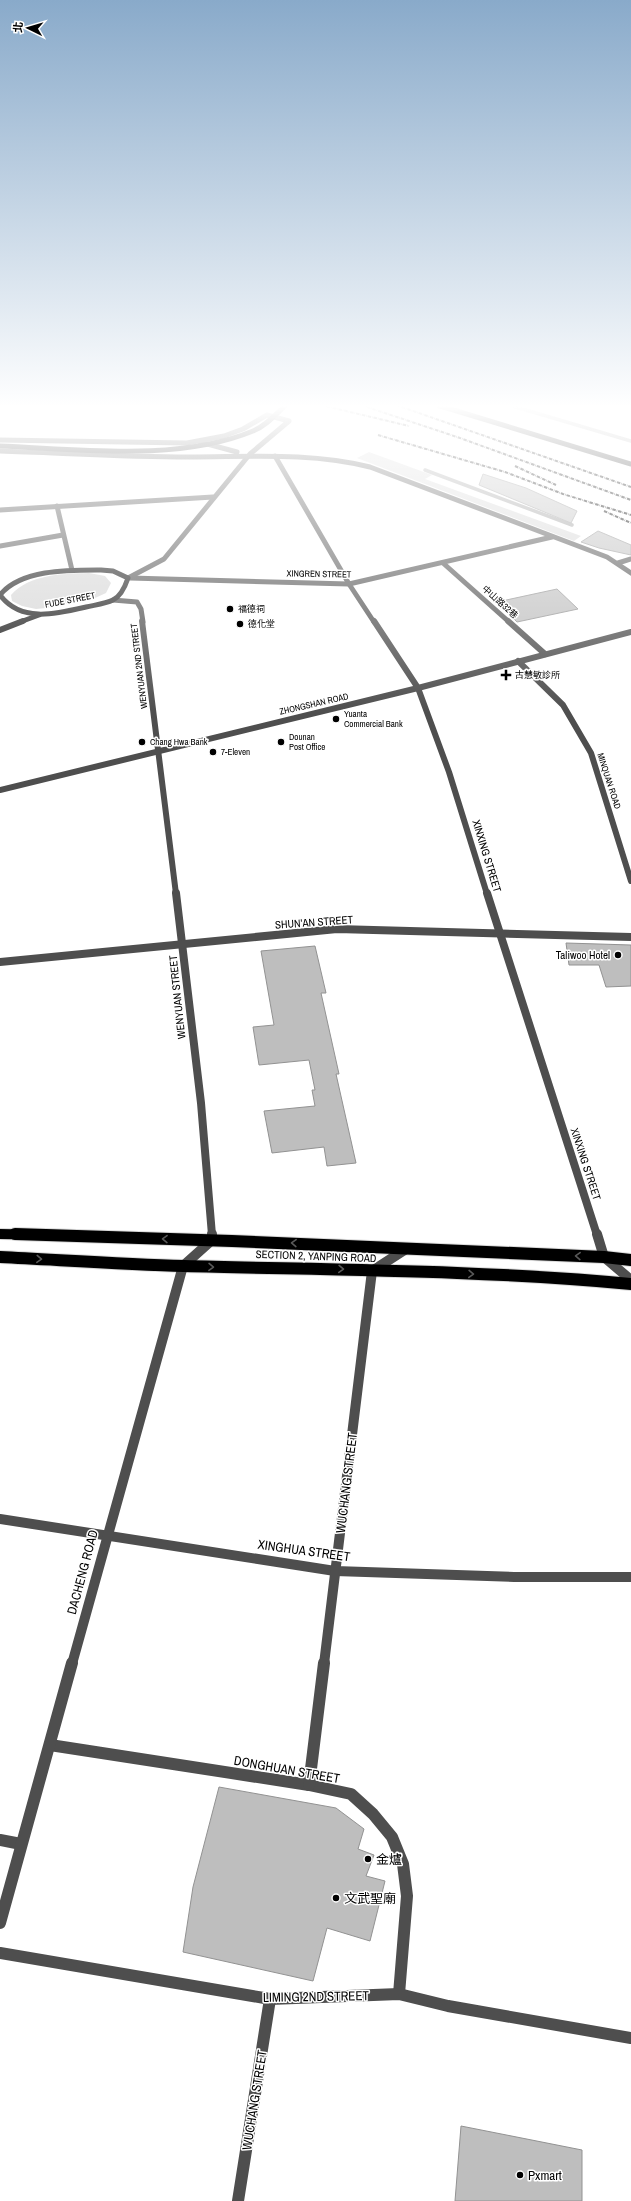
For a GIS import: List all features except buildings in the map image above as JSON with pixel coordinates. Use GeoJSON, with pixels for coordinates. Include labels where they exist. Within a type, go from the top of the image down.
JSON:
{"type":"FeatureCollection","features":[{"type":"Feature","properties":{"kind":"main road","name":"FUDE STREET"},"geometry":{"type":"LineString","coordinates":[[113,600],[64,612],[39,615],[14,609],[3,600],[0,595],[1,590],[12,584],[37,576],[72,570],[112,571],[128,578]]}},
{"type":"Feature","properties":{"kind":"main road"},"geometry":{"type":"LineString","coordinates":[[113,600],[123,590],[128,578]]}},
{"type":"Feature","properties":{"kind":"main road"},"geometry":{"type":"LineString","coordinates":[[0,630],[39,615]]}},
{"type":"Feature","properties":{"kind":"main road","name":"SECTION 2, YANPING ROAD"},"geometry":{"type":"LineString","coordinates":[[0,1234],[212,1240],[409,1248],[604,1257],[631,1260]]}},
{"type":"Feature","properties":{"kind":"main road","name":"SECTION 2, YANPING ROAD"},"geometry":{"type":"LineString","coordinates":[[0,1258],[183,1266],[372,1270],[567,1278],[631,1284]]}},
{"type":"Feature","properties":{"kind":"street"},"geometry":{"type":"LineString","coordinates":[[0,510],[33,508]]}},
{"type":"Feature","properties":{"kind":"street"},"geometry":{"type":"LineString","coordinates":[[57,508],[72,570]]}},
{"type":"Feature","properties":{"kind":"street"},"geometry":{"type":"LineString","coordinates":[[128,578],[164,559],[205,508]]}},
{"type":"Feature","properties":{"kind":"street","name":"XINXING STREET"},"geometry":{"type":"LineString","coordinates":[[305,508],[349,584],[418,688],[450,772],[499,933],[545,1069],[604,1257]]}},
{"type":"Feature","properties":{"kind":"street"},"geometry":{"type":"LineString","coordinates":[[474,508],[618,562],[631,573]]}},
{"type":"Feature","properties":{"kind":"street"},"geometry":{"type":"LineString","coordinates":[[0,546],[63,535]]}},
{"type":"Feature","properties":{"kind":"street","name":"XINGREN STREET"},"geometry":{"type":"LineString","coordinates":[[128,578],[349,584],[552,537]]}},
{"type":"Feature","properties":{"kind":"street"},"geometry":{"type":"LineString","coordinates":[[618,562],[631,559]]}},
{"type":"Feature","properties":{"kind":"street","name":"中山路32巷"},"geometry":{"type":"LineString","coordinates":[[443,563],[545,654]]}},
{"type":"Feature","properties":{"kind":"street","name":"WENYUAN 2ND STREET"},"geometry":{"type":"LineString","coordinates":[[113,600],[137,602],[141,609],[158,752]]}},
{"type":"Feature","properties":{"kind":"street","name":"ZHONGSHAN ROAD"},"geometry":{"type":"LineString","coordinates":[[0,790],[418,688],[631,632]]}},
{"type":"Feature","properties":{"kind":"street","name":"MINQUAN ROAD"},"geometry":{"type":"LineString","coordinates":[[518,661],[564,705],[591,753],[631,881]]}},
{"type":"Feature","properties":{"kind":"street","name":"WENYUAN STREET"},"geometry":{"type":"LineString","coordinates":[[158,752],[201,1103],[212,1240]]}},
{"type":"Feature","properties":{"kind":"street","name":"SHUN’AN STREET"},"geometry":{"type":"LineString","coordinates":[[0,962],[336,930],[631,937]]}},
{"type":"Feature","properties":{"kind":"street"},"geometry":{"type":"LineString","coordinates":[[183,1266],[212,1240]]}},
{"type":"Feature","properties":{"kind":"street"},"geometry":{"type":"LineString","coordinates":[[372,1270],[409,1248]]}},
{"type":"Feature","properties":{"kind":"street"},"geometry":{"type":"LineString","coordinates":[[604,1257],[631,1280]]}},
{"type":"Feature","properties":{"kind":"street","name":"DACHENG ROAD"},"geometry":{"type":"LineString","coordinates":[[0,1923],[107,1534],[183,1266]]}},
{"type":"Feature","properties":{"kind":"street","name":"WUCHANG STREET"},"geometry":{"type":"LineString","coordinates":[[309,1785],[372,1270]]}},
{"type":"Feature","properties":{"kind":"street","name":"XINGHUA STREET"},"geometry":{"type":"LineString","coordinates":[[0,1519],[107,1534],[336,1571],[514,1577],[631,1577]]}},
{"type":"Feature","properties":{"kind":"street","name":"DONGHUAN STREET"},"geometry":{"type":"LineString","coordinates":[[50,1745],[309,1785],[351,1794],[373,1814],[392,1837],[403,1864],[407,1896],[399,1994]]}},
{"type":"Feature","properties":{"kind":"street"},"geometry":{"type":"LineString","coordinates":[[0,1840],[21,1844]]}},
{"type":"Feature","properties":{"kind":"street","name":"LIMING 2ND STREET"},"geometry":{"type":"LineString","coordinates":[[0,1953],[270,1999],[399,1994],[448,2006],[631,2038]]}},
{"type":"Feature","properties":{"kind":"street","name":"WUCHANG STREET"},"geometry":{"type":"LineString","coordinates":[[238,2201],[270,1999]]}},
{"type":"Feature","properties":{"kind":"shaded area"},"geometry":{"type":"Polygon","coordinates":[[[487,508],[504,508],[581,536],[574,541],[487,508]]]}},
{"type":"Feature","properties":{"kind":"shaded area"},"geometry":{"type":"Polygon","coordinates":[[[89,573],[105,576],[111,583],[106,593],[95,598],[36,609],[22,606],[12,601],[11,595],[27,583],[37,579],[47,576],[89,573]]]}},
{"type":"Feature","properties":{"kind":"waterway"},"geometry":{"type":"LineString","coordinates":[[526,508],[572,525]]}},
{"type":"Feature","properties":{"kind":"railway"},"geometry":{"type":"LineString","coordinates":[[607,508],[631,515]]}},
{"type":"Feature","properties":{"kind":"railway"},"geometry":{"type":"LineString","coordinates":[[604,511],[631,523]]}},
{"type":"Feature","properties":{"kind":"place","name":"福德祠"},"geometry":{"type":"Point","coordinates":[230,609]}},
{"type":"Feature","properties":{"kind":"place","name":"德化堂"},"geometry":{"type":"Point","coordinates":[240,624]}},
{"type":"Feature","properties":{"kind":"place","name":"古慧敏診所"},"geometry":{"type":"Point","coordinates":[506,675]}},
{"type":"Feature","properties":{"kind":"place","name":"Yuanta Commercial Bank"},"geometry":{"type":"Point","coordinates":[336,719]}},
{"type":"Feature","properties":{"kind":"place","name":"Chang Hwa Bank"},"geometry":{"type":"Point","coordinates":[142,742]}},
{"type":"Feature","properties":{"kind":"place","name":"Dounan Post Office"},"geometry":{"type":"Point","coordinates":[281,742]}},
{"type":"Feature","properties":{"kind":"place","name":"7-Eleven"},"geometry":{"type":"Point","coordinates":[213,752]}},
{"type":"Feature","properties":{"kind":"place","name":"Taliwoo Hotel"},"geometry":{"type":"Point","coordinates":[618,955]}},
{"type":"Feature","properties":{"kind":"place","name":"金爐"},"geometry":{"type":"Point","coordinates":[368,1859]}},
{"type":"Feature","properties":{"kind":"place","name":"文武聖廟"},"geometry":{"type":"Point","coordinates":[336,1898]}},
{"type":"Feature","properties":{"kind":"place","name":"Pxmart"},"geometry":{"type":"Point","coordinates":[520,2175]}}]}
